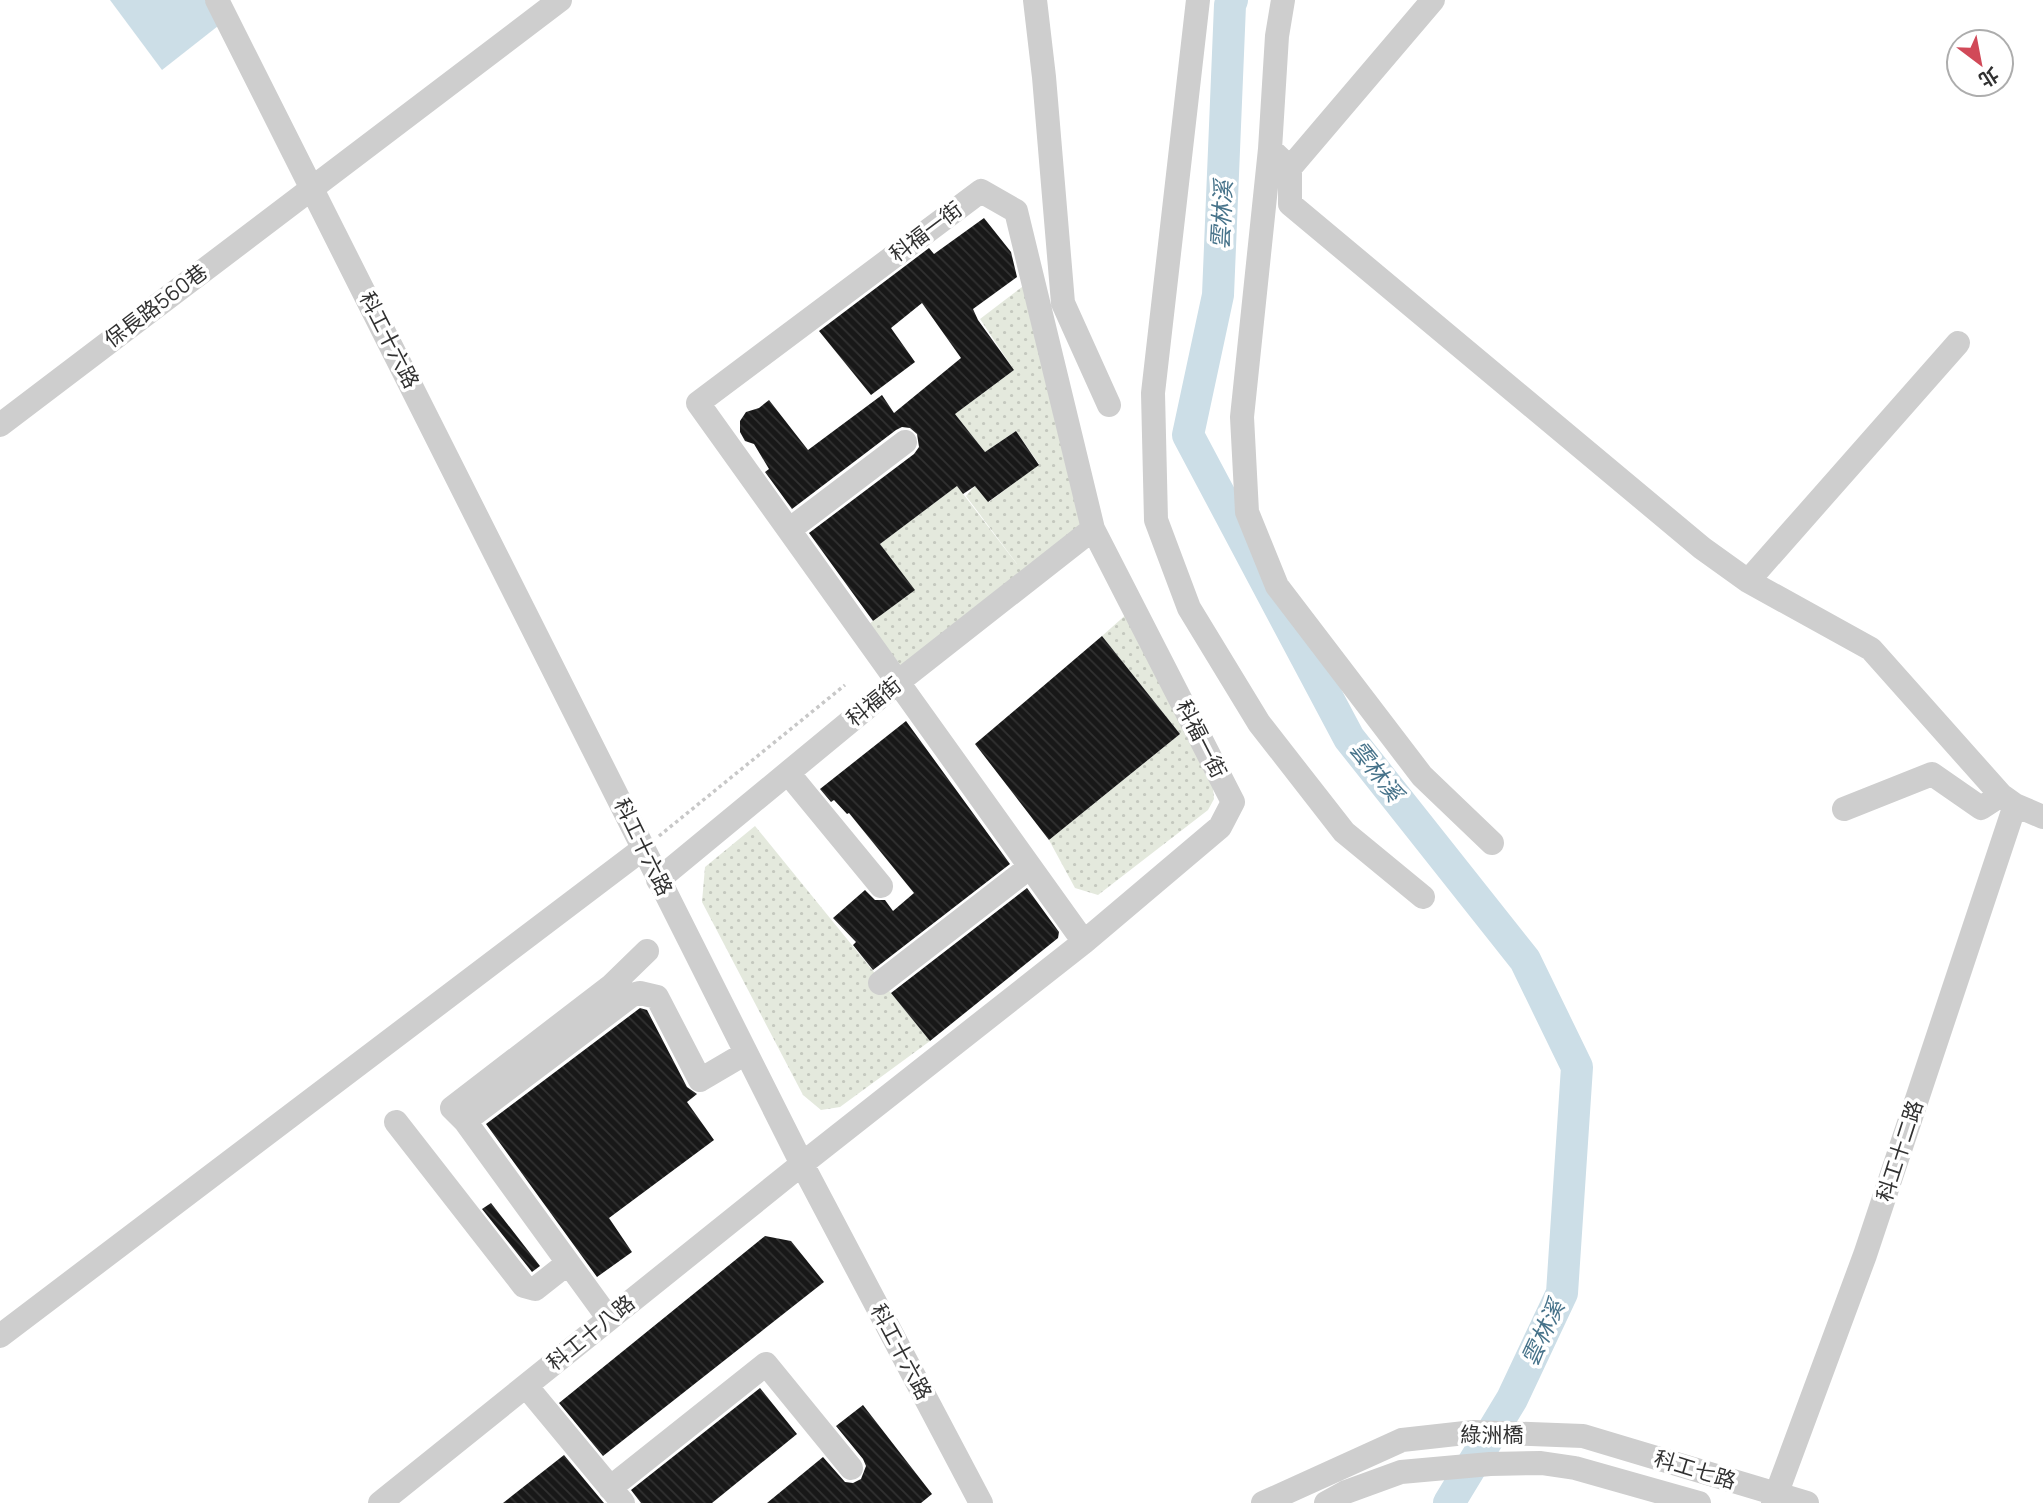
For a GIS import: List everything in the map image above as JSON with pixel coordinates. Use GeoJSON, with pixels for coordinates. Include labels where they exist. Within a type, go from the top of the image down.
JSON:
{"type":"FeatureCollection","features":[{"type":"Feature","properties":{"kind":"street","name":"科工十六路"},"geometry":{"type":"LineString","coordinates":[[217,0],[802,1164],[981,1503]]}},
{"type":"Feature","properties":{"kind":"street"},"geometry":{"type":"LineString","coordinates":[[313,187],[560,0]]}},
{"type":"Feature","properties":{"kind":"street"},"geometry":{"type":"LineString","coordinates":[[1035,0],[1063,303],[1109,405]]}},
{"type":"Feature","properties":{"kind":"street"},"geometry":{"type":"LineString","coordinates":[[1198,0],[1153,393],[1156,520],[1189,608],[1259,723],[1344,832],[1423,897]]}},
{"type":"Feature","properties":{"kind":"street"},"geometry":{"type":"LineString","coordinates":[[1283,0],[1277,36],[1270,149],[1242,417],[1247,512],[1277,586],[1422,776],[1492,843]]}},
{"type":"Feature","properties":{"kind":"street"},"geometry":{"type":"LineString","coordinates":[[1433,0],[1290,168],[1290,204],[1702,548],[1748,581],[1871,649],[2008,800],[2043,817]]}},
{"type":"Feature","properties":{"kind":"street"},"geometry":{"type":"LineString","coordinates":[[1270,149],[1290,168]]}},
{"type":"Feature","properties":{"kind":"street","name":"保長路560巷"},"geometry":{"type":"LineString","coordinates":[[0,425],[313,187]]}},
{"type":"Feature","properties":{"kind":"street","name":"科福一街"},"geometry":{"type":"LineString","coordinates":[[802,1164],[1084,942],[1220,827],[1233,802],[1093,528],[1016,212],[981,191],[698,403],[1084,942]]}},
{"type":"Feature","properties":{"kind":"street"},"geometry":{"type":"LineString","coordinates":[[1748,581],[1958,343]]}},
{"type":"Feature","properties":{"kind":"street"},"geometry":{"type":"LineString","coordinates":[[789,530],[905,442]]}},
{"type":"Feature","properties":{"kind":"street","name":"科福街"},"geometry":{"type":"LineString","coordinates":[[658,880],[898,682],[1093,528]]}},
{"type":"Feature","properties":{"kind":"street"},"geometry":{"type":"LineString","coordinates":[[788,773],[881,886]]}},
{"type":"Feature","properties":{"kind":"street"},"geometry":{"type":"LineString","coordinates":[[1844,809],[1932,774],[1981,808],[2008,800]]}},
{"type":"Feature","properties":{"kind":"street","name":"科工十二路"},"geometry":{"type":"LineString","coordinates":[[1774,1498],[1866,1255],[2008,800]]}},
{"type":"Feature","properties":{"kind":"street"},"geometry":{"type":"LineString","coordinates":[[0,1336],[644,848]]}},
{"type":"Feature","properties":{"kind":"street"},"geometry":{"type":"LineString","coordinates":[[880,984],[1030,867]]}},
{"type":"Feature","properties":{"kind":"street"},"geometry":{"type":"LineString","coordinates":[[609,1319],[465,1121],[452,1108],[611,986],[647,951]]}},
{"type":"Feature","properties":{"kind":"street"},"geometry":{"type":"LineString","coordinates":[[465,1121],[632,995],[640,993],[657,997],[701,1080],[746,1053]]}},
{"type":"Feature","properties":{"kind":"street"},"geometry":{"type":"LineString","coordinates":[[396,1122],[524,1286],[535,1289],[568,1263]]}},
{"type":"Feature","properties":{"kind":"street","name":"科工十八路"},"geometry":{"type":"LineString","coordinates":[[380,1503],[802,1164]]}},
{"type":"Feature","properties":{"kind":"street"},"geometry":{"type":"LineString","coordinates":[[526,1386],[617,1495],[766,1364],[851,1468]]}},
{"type":"Feature","properties":{"kind":"street","name":"綠洲橋"},"geometry":{"type":"LineString","coordinates":[[1263,1503],[1402,1440],[1474,1432],[1583,1436]]}},
{"type":"Feature","properties":{"kind":"street","name":"科工七路"},"geometry":{"type":"LineString","coordinates":[[1583,1436],[1774,1498],[1807,1503]]}},
{"type":"Feature","properties":{"kind":"street","name":"科工七路"},"geometry":{"type":"LineString","coordinates":[[1541,1463],[1575,1468],[1699,1503]]}},
{"type":"Feature","properties":{"kind":"street","name":"綠洲橋"},"geometry":{"type":"LineString","coordinates":[[1326,1503],[1346,1492],[1401,1472],[1490,1464],[1541,1463]]}},
{"type":"Feature","properties":{"kind":"path"},"geometry":{"type":"LineString","coordinates":[[644,848],[845,685]]}},
{"type":"Feature","properties":{"kind":"shaded area"},"geometry":{"type":"Polygon","coordinates":[[[110,0],[205,0],[218,26],[162,70],[110,0]]]}},
{"type":"Feature","properties":{"kind":"shaded area"},"geometry":{"type":"Polygon","coordinates":[[[1026,284],[1093,529],[907,674],[869,624],[914,590],[880,544],[957,486],[1020,568],[966,496],[975,486],[989,502],[1039,464],[1016,431],[985,452],[955,414],[1014,370],[980,319],[1026,284]]]}},
{"type":"Feature","properties":{"kind":"shaded area"},"geometry":{"type":"Polygon","coordinates":[[[1129,612],[1213,788],[1214,799],[1208,810],[1098,895],[1075,888],[1049,840],[1180,734],[1102,636],[1129,612]]]}},
{"type":"Feature","properties":{"kind":"shaded area"},"geometry":{"type":"Polygon","coordinates":[[[755,826],[930,1041],[840,1107],[821,1110],[803,1095],[702,902],[705,867],[755,826]]]}},
{"type":"Feature","properties":{"kind":"building"},"geometry":{"type":"Polygon","coordinates":[[[984,218],[1011,252],[1017,277],[973,309],[1014,370],[955,414],[985,452],[1016,431],[1039,465],[988,502],[975,486],[963,494],[957,486],[880,544],[915,590],[873,621],[809,533],[914,454],[919,447],[917,434],[910,428],[902,427],[896,430],[792,509],[765,472],[769,469],[754,444],[745,441],[740,432],[740,421],[746,412],[759,408],[769,400],[808,450],[882,395],[894,413],[961,358],[922,303],[891,328],[915,362],[871,395],[819,331],[929,248],[934,254],[984,218]]]}},
{"type":"Feature","properties":{"kind":"building"},"geometry":{"type":"Polygon","coordinates":[[[1102,636],[1180,734],[1049,840],[975,744],[1102,636]]]}},
{"type":"Feature","properties":{"kind":"building"},"geometry":{"type":"Polygon","coordinates":[[[906,721],[1010,864],[873,970],[853,945],[856,942],[833,918],[865,890],[875,900],[885,900],[893,911],[914,893],[849,813],[834,800],[831,802],[820,789],[906,721]]]}},
{"type":"Feature","properties":{"kind":"building"},"geometry":{"type":"Polygon","coordinates":[[[1027,888],[1059,932],[1058,938],[930,1041],[891,993],[1027,888]]]}},
{"type":"Feature","properties":{"kind":"building"},"geometry":{"type":"Polygon","coordinates":[[[640,1008],[647,1010],[687,1087],[697,1094],[687,1102],[714,1140],[609,1218],[632,1252],[597,1277],[486,1124],[640,1008]]]}},
{"type":"Feature","properties":{"kind":"building"},"geometry":{"type":"Polygon","coordinates":[[[491,1203],[540,1266],[532,1272],[482,1209],[491,1203]]]}},
{"type":"Feature","properties":{"kind":"building"},"geometry":{"type":"Polygon","coordinates":[[[765,1236],[791,1241],[824,1282],[603,1456],[559,1403],[765,1236]]]}},
{"type":"Feature","properties":{"kind":"building"},"geometry":{"type":"Polygon","coordinates":[[[760,1388],[797,1434],[712,1503],[641,1503],[631,1490],[760,1388]]]}},
{"type":"Feature","properties":{"kind":"building"},"geometry":{"type":"Polygon","coordinates":[[[863,1405],[932,1494],[921,1503],[767,1503],[823,1457],[845,1482],[853,1483],[861,1479],[866,1466],[863,1459],[836,1426],[863,1405]]]}},
{"type":"Feature","properties":{"kind":"building"},"geometry":{"type":"Polygon","coordinates":[[[564,1455],[604,1503],[503,1503],[564,1455]]]}},
{"type":"Feature","properties":{"kind":"waterway","name":"雲林溪"},"geometry":{"type":"LineString","coordinates":[[1232,0],[1218,295],[1188,435],[1349,738],[1525,960],[1577,1067],[1562,1293],[1512,1399],[1449,1503]]}}]}
